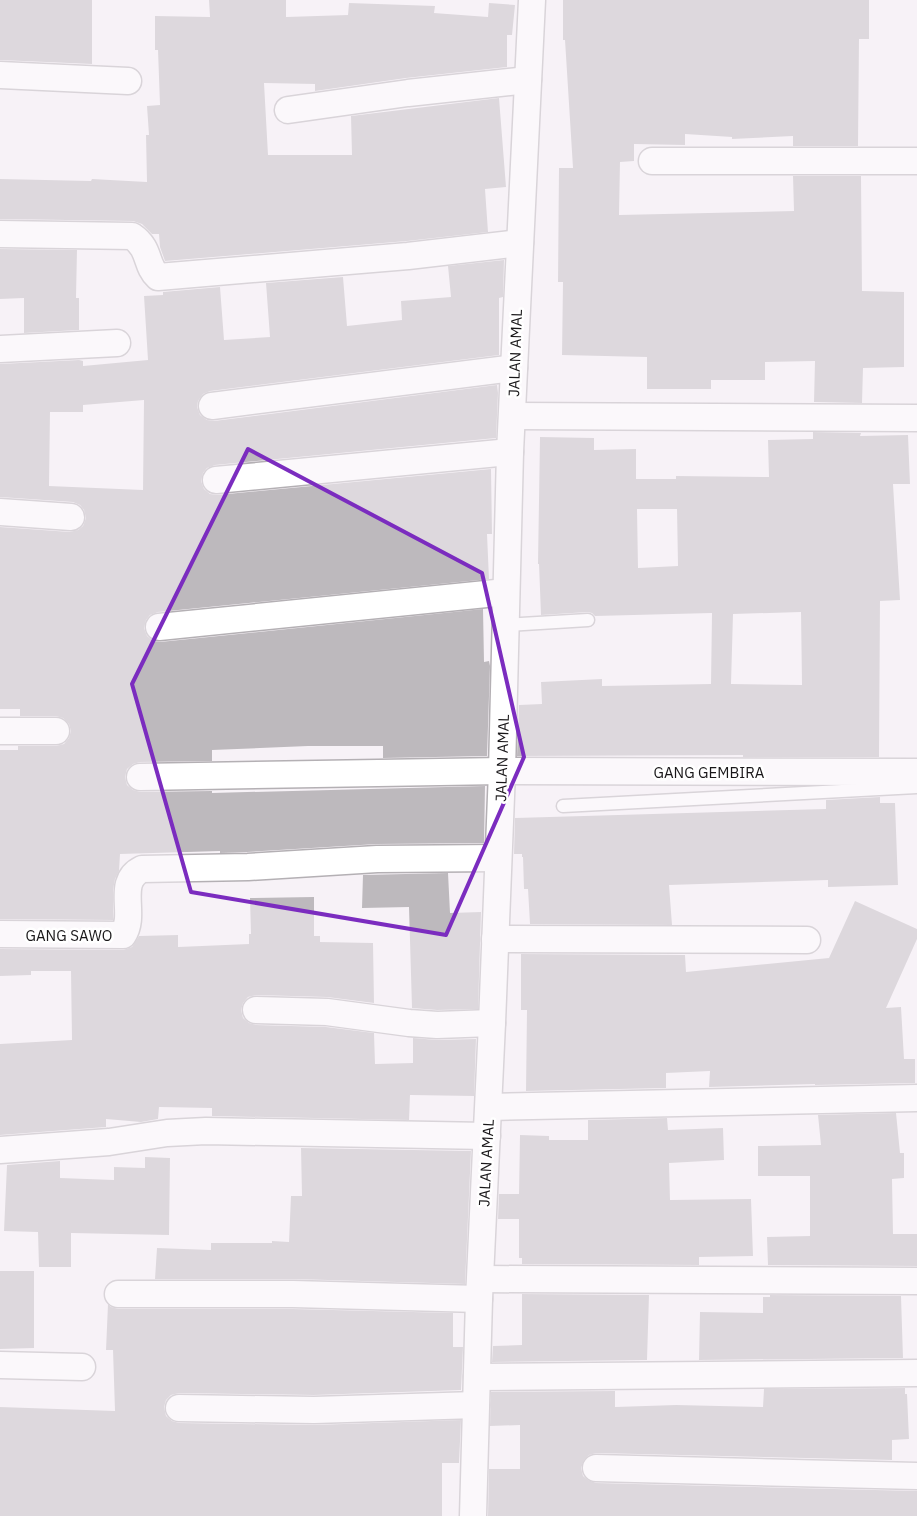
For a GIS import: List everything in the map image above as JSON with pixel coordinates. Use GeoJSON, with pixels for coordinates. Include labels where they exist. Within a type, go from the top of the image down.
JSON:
{"type":"FeatureCollection","features":[{"type":"Feature","properties":{"kind":"street","name":"JALAN AMAL"},"geometry":{"type":"LineString","coordinates":[[473,1516],[480,1289],[502,771],[510,452],[532,0]]}},
{"type":"Feature","properties":{"kind":"street"},"geometry":{"type":"LineString","coordinates":[[0,76],[128,81]]}},
{"type":"Feature","properties":{"kind":"street"},"geometry":{"type":"LineString","coordinates":[[288,110],[408,93],[528,80]]}},
{"type":"Feature","properties":{"kind":"street"},"geometry":{"type":"LineString","coordinates":[[652,161],[917,162]]}},
{"type":"Feature","properties":{"kind":"street"},"geometry":{"type":"LineString","coordinates":[[0,234],[132,236],[140,242],[148,257],[151,269],[158,277],[408,256],[520,243]]}},
{"type":"Feature","properties":{"kind":"street"},"geometry":{"type":"LineString","coordinates":[[0,349],[116,343]]}},
{"type":"Feature","properties":{"kind":"street"},"geometry":{"type":"LineString","coordinates":[[212,406],[514,368]]}},
{"type":"Feature","properties":{"kind":"street"},"geometry":{"type":"LineString","coordinates":[[513,416],[917,418]]}},
{"type":"Feature","properties":{"kind":"street"},"geometry":{"type":"LineString","coordinates":[[216,480],[510,452]]}},
{"type":"Feature","properties":{"kind":"street"},"geometry":{"type":"LineString","coordinates":[[0,512],[71,517]]}},
{"type":"Feature","properties":{"kind":"street"},"geometry":{"type":"LineString","coordinates":[[159,627],[506,592]]}},
{"type":"Feature","properties":{"kind":"street"},"geometry":{"type":"LineString","coordinates":[[0,731],[56,731]]}},
{"type":"Feature","properties":{"kind":"street","name":"GANG GEMBIRA"},"geometry":{"type":"LineString","coordinates":[[140,777],[502,771],[917,772]]}},
{"type":"Feature","properties":{"kind":"street","name":"GANG SAWO"},"geometry":{"type":"LineString","coordinates":[[0,934],[123,935],[128,927],[128,883],[134,873],[142,869],[248,867],[377,859],[498,858]]}},
{"type":"Feature","properties":{"kind":"street"},"geometry":{"type":"LineString","coordinates":[[495,939],[807,940]]}},
{"type":"Feature","properties":{"kind":"street"},"geometry":{"type":"LineString","coordinates":[[256,1010],[327,1012],[437,1025],[492,1023]]}},
{"type":"Feature","properties":{"kind":"street"},"geometry":{"type":"LineString","coordinates":[[489,1108],[917,1098]]}},
{"type":"Feature","properties":{"kind":"street"},"geometry":{"type":"LineString","coordinates":[[0,1150],[109,1142],[167,1133],[206,1131],[487,1136]]}},
{"type":"Feature","properties":{"kind":"street"},"geometry":{"type":"LineString","coordinates":[[118,1294],[293,1294],[917,1281]]}},
{"type":"Feature","properties":{"kind":"street"},"geometry":{"type":"LineString","coordinates":[[0,1366],[82,1367]]}},
{"type":"Feature","properties":{"kind":"street"},"geometry":{"type":"LineString","coordinates":[[477,1377],[917,1372]]}},
{"type":"Feature","properties":{"kind":"street"},"geometry":{"type":"LineString","coordinates":[[179,1408],[314,1410],[476,1405]]}},
{"type":"Feature","properties":{"kind":"street"},"geometry":{"type":"LineString","coordinates":[[596,1468],[917,1476]]}},
{"type":"Feature","properties":{"kind":"lane"},"geometry":{"type":"LineString","coordinates":[[506,625],[588,620]]}},
{"type":"Feature","properties":{"kind":"lane"},"geometry":{"type":"LineString","coordinates":[[563,806],[917,787]]}},
{"type":"Feature","properties":{"kind":"highlighted area"},"geometry":{"type":"Polygon","coordinates":[[[248,449],[482,573],[524,757],[446,935],[191,892],[132,684],[248,449]]]}},
{"type":"Feature","properties":{"kind":"building"},"geometry":{"type":"Polygon","coordinates":[[[0,0],[92,0],[92,64],[0,60],[0,0]]]}},
{"type":"Feature","properties":{"kind":"building"},"geometry":{"type":"Polygon","coordinates":[[[209,0],[286,0],[286,17],[348,15],[349,3],[435,6],[434,13],[488,17],[489,3],[515,5],[512,35],[507,35],[507,67],[406,78],[315,91],[315,84],[264,83],[268,155],[352,155],[351,116],[499,98],[506,187],[485,189],[488,232],[407,241],[165,261],[160,247],[159,234],[152,234],[142,224],[133,221],[0,219],[0,179],[91,181],[92,179],[147,182],[146,135],[149,135],[147,106],[160,105],[158,50],[155,50],[155,16],[210,17],[209,0]]]}},
{"type":"Feature","properties":{"kind":"building"},"geometry":{"type":"Polygon","coordinates":[[[563,0],[869,0],[869,39],[859,39],[858,146],[793,146],[793,136],[732,139],[732,137],[685,134],[685,145],[634,144],[634,161],[620,162],[619,215],[794,211],[793,176],[861,176],[862,291],[904,292],[904,367],[863,368],[862,403],[814,402],[815,361],[765,362],[765,380],[711,380],[711,389],[647,389],[647,357],[562,355],[563,282],[558,282],[559,168],[573,168],[565,40],[563,40],[563,0]]]}},
{"type":"Feature","properties":{"kind":"building"},"geometry":{"type":"Polygon","coordinates":[[[0,249],[77,250],[76,298],[79,298],[79,330],[24,333],[24,298],[0,299],[0,249]]]}},
{"type":"Feature","properties":{"kind":"building"},"geometry":{"type":"Polygon","coordinates":[[[504,260],[503,297],[499,298],[499,355],[210,391],[203,394],[198,401],[197,407],[200,415],[207,420],[214,421],[497,385],[496,438],[215,465],[207,468],[203,473],[201,481],[204,489],[210,494],[217,495],[491,469],[492,534],[487,534],[489,579],[158,612],[150,615],[146,620],[144,628],[147,636],[153,641],[160,642],[483,609],[484,662],[489,661],[490,666],[487,756],[383,758],[383,746],[308,746],[212,750],[212,761],[140,762],[133,764],[127,769],[125,777],[127,785],[133,790],[140,792],[212,791],[212,793],[485,786],[484,843],[377,844],[247,852],[120,854],[119,871],[113,890],[113,920],[0,919],[0,750],[18,750],[18,746],[56,746],[64,744],[69,738],[71,731],[69,724],[63,718],[56,716],[20,716],[20,709],[0,709],[0,527],[70,532],[78,530],[83,526],[86,518],[84,510],[80,505],[73,502],[0,497],[0,364],[79,360],[83,361],[83,366],[148,360],[144,296],[163,295],[163,292],[220,287],[224,340],[270,337],[266,283],[343,277],[347,326],[402,320],[401,301],[451,297],[448,266],[504,260]],[[144,400],[83,405],[83,412],[50,412],[49,486],[143,490],[144,400]]]}},
{"type":"Feature","properties":{"kind":"building"},"geometry":{"type":"Polygon","coordinates":[[[813,432],[861,433],[860,436],[908,435],[910,484],[893,484],[900,600],[880,601],[879,757],[743,757],[743,755],[517,756],[519,705],[542,704],[541,682],[602,679],[602,686],[711,684],[712,613],[595,616],[588,612],[541,615],[538,564],[540,437],[594,438],[594,450],[636,449],[636,479],[676,479],[676,476],[769,477],[768,440],[813,439],[813,432]],[[637,509],[638,568],[678,566],[677,509],[637,509]],[[801,612],[733,614],[731,684],[802,685],[801,612]]]}},
{"type":"Feature","properties":{"kind":"building"},"geometry":{"type":"Polygon","coordinates":[[[880,797],[880,803],[895,803],[898,885],[828,887],[828,880],[669,885],[672,925],[530,924],[528,889],[524,889],[523,857],[522,854],[514,854],[515,818],[826,809],[826,800],[880,797]]]}},
{"type":"Feature","properties":{"kind":"building"},"geometry":{"type":"Polygon","coordinates":[[[448,873],[450,913],[481,912],[478,1009],[437,1010],[412,1008],[409,907],[362,908],[363,875],[448,873]]]}},
{"type":"Feature","properties":{"kind":"building"},"geometry":{"type":"Polygon","coordinates":[[[314,897],[314,936],[320,936],[320,942],[373,943],[374,1003],[327,997],[256,995],[248,997],[243,1003],[241,1010],[243,1018],[249,1023],[256,1025],[326,1027],[374,1033],[375,1064],[413,1063],[413,1038],[437,1040],[476,1039],[474,1096],[410,1095],[409,1120],[212,1116],[212,1108],[159,1107],[158,1119],[141,1122],[106,1119],[106,1127],[0,1135],[0,1044],[72,1040],[71,971],[31,971],[31,975],[0,976],[0,949],[123,950],[132,947],[139,936],[178,935],[178,947],[249,944],[249,934],[251,934],[250,898],[314,897]]]}},
{"type":"Feature","properties":{"kind":"building"},"geometry":{"type":"Polygon","coordinates":[[[855,901],[917,929],[917,939],[886,1008],[901,1007],[904,1059],[915,1059],[915,1083],[709,1087],[710,1071],[666,1073],[666,1088],[526,1091],[527,1010],[521,1010],[521,954],[685,955],[686,972],[829,958],[855,901]]]}},
{"type":"Feature","properties":{"kind":"building"},"geometry":{"type":"Polygon","coordinates":[[[896,1113],[900,1153],[904,1153],[904,1178],[892,1179],[893,1234],[917,1234],[917,1266],[768,1265],[767,1237],[810,1236],[810,1176],[758,1176],[758,1146],[821,1145],[818,1115],[896,1113]]]}},
{"type":"Feature","properties":{"kind":"building"},"geometry":{"type":"Polygon","coordinates":[[[667,1118],[668,1130],[723,1128],[724,1160],[669,1163],[670,1200],[751,1199],[753,1256],[699,1257],[699,1265],[522,1264],[522,1258],[519,1258],[519,1219],[498,1219],[499,1194],[519,1194],[520,1135],[549,1136],[549,1140],[588,1140],[588,1120],[667,1118]]]}},
{"type":"Feature","properties":{"kind":"building"},"geometry":{"type":"Polygon","coordinates":[[[301,1148],[471,1151],[465,1284],[293,1279],[155,1279],[157,1248],[211,1250],[211,1243],[289,1242],[291,1196],[302,1196],[301,1148]]]}},
{"type":"Feature","properties":{"kind":"building"},"geometry":{"type":"Polygon","coordinates":[[[145,1157],[170,1158],[169,1235],[71,1233],[71,1267],[39,1267],[38,1232],[4,1231],[7,1165],[60,1161],[60,1178],[114,1180],[114,1167],[145,1168],[145,1157]]]}},
{"type":"Feature","properties":{"kind":"building"},"geometry":{"type":"Polygon","coordinates":[[[0,1271],[34,1271],[34,1348],[0,1349],[0,1271]]]}},
{"type":"Feature","properties":{"kind":"building"},"geometry":{"type":"Polygon","coordinates":[[[522,1294],[649,1295],[647,1360],[492,1362],[493,1346],[522,1345],[522,1294]]]}},
{"type":"Feature","properties":{"kind":"building"},"geometry":{"type":"Polygon","coordinates":[[[770,1295],[901,1296],[903,1358],[699,1360],[700,1312],[763,1313],[763,1297],[770,1297],[770,1295]]]}},
{"type":"Feature","properties":{"kind":"building"},"geometry":{"type":"Polygon","coordinates":[[[108,1304],[118,1309],[293,1309],[453,1313],[453,1347],[463,1347],[461,1390],[314,1395],[179,1393],[171,1395],[166,1400],[164,1407],[166,1416],[172,1421],[179,1423],[314,1425],[461,1420],[459,1463],[442,1463],[442,1516],[0,1516],[0,1407],[115,1411],[113,1350],[106,1350],[108,1304]]]}},
{"type":"Feature","properties":{"kind":"building"},"geometry":{"type":"Polygon","coordinates":[[[905,1388],[905,1394],[907,1394],[909,1439],[892,1440],[892,1460],[596,1453],[589,1455],[584,1460],[581,1468],[583,1476],[596,1483],[917,1491],[917,1516],[488,1516],[489,1469],[520,1469],[520,1425],[490,1426],[491,1392],[615,1391],[615,1407],[676,1405],[763,1407],[764,1389],[905,1388]]]}}]}
